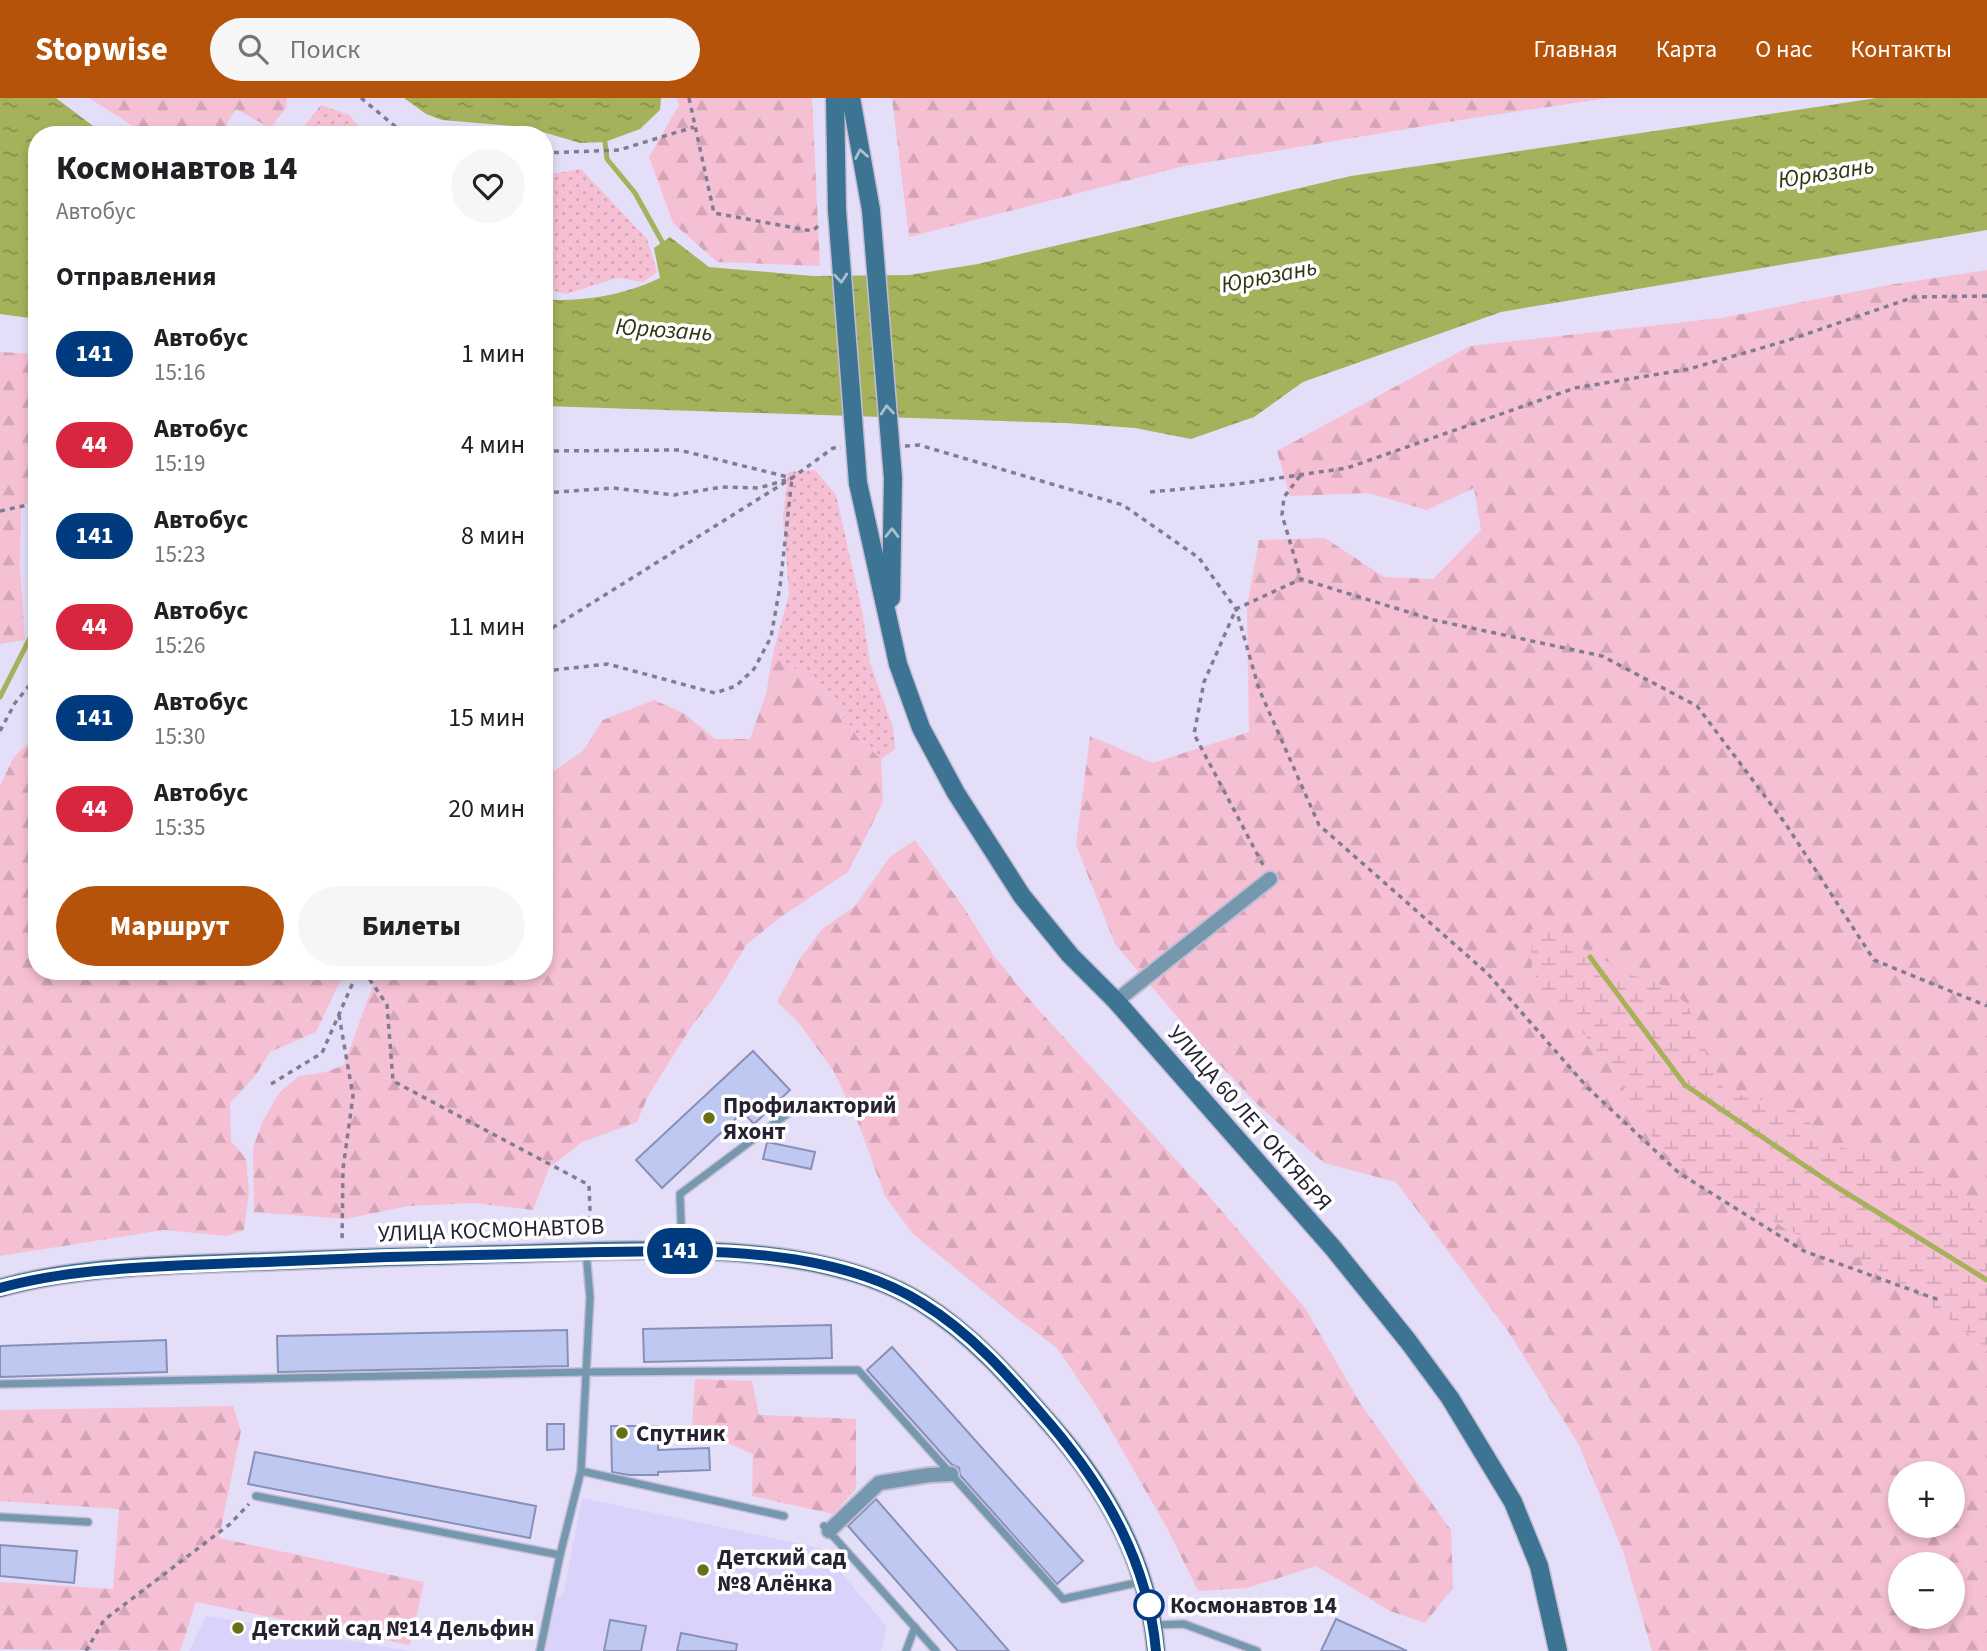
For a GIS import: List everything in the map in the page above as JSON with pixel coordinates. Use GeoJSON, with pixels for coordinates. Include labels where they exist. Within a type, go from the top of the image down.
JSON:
{"type":"FeatureCollection","features":[{"type":"Feature","properties":{"kind":"main road"},"geometry":{"type":"LineString","coordinates":[[835,98],[837,210],[858,483],[890,626]]}},
{"type":"Feature","properties":{"kind":"main road"},"geometry":{"type":"LineString","coordinates":[[851,98],[871,210],[893,478],[890,626]]}},
{"type":"Feature","properties":{"kind":"main road","name":"УЛИЦА 60 ЛЕТ ОКТЯБРЯ"},"geometry":{"type":"LineString","coordinates":[[890,626],[898,664],[921,728],[956,793],[1022,896],[1070,955],[1116,1001],[1333,1248],[1450,1398],[1513,1502],[1539,1566],[1558,1651]]}},
{"type":"Feature","properties":{"kind":"main road","name":"УЛИЦА КОСМОНАВТОВ"},"geometry":{"type":"LineString","coordinates":[[0,1288],[56,1277],[150,1266],[682,1251],[757,1253],[820,1264],[885,1283],[932,1310],[971,1338],[1062,1437],[1094,1481],[1126,1537],[1144,1581],[1154,1625],[1156,1651]]}},
{"type":"Feature","properties":{"kind":"street"},"geometry":{"type":"LineString","coordinates":[[1116,1001],[1270,879]]}},
{"type":"Feature","properties":{"kind":"street"},"geometry":{"type":"LineString","coordinates":[[826,1528],[879,1483],[951,1474]]}},
{"type":"Feature","properties":{"kind":"lane"},"geometry":{"type":"LineString","coordinates":[[682,1251],[680,1194],[795,1108]]}},
{"type":"Feature","properties":{"kind":"lane"},"geometry":{"type":"LineString","coordinates":[[540,1651],[581,1471],[590,1297],[586,1252]]}},
{"type":"Feature","properties":{"kind":"lane"},"geometry":{"type":"LineString","coordinates":[[0,1384],[586,1371],[858,1370],[1063,1600],[1144,1581]]}},
{"type":"Feature","properties":{"kind":"lane"},"geometry":{"type":"LineString","coordinates":[[581,1471],[785,1516]]}},
{"type":"Feature","properties":{"kind":"lane"},"geometry":{"type":"LineString","coordinates":[[256,1496],[560,1555]]}},
{"type":"Feature","properties":{"kind":"lane"},"geometry":{"type":"LineString","coordinates":[[0,1517],[88,1522]]}},
{"type":"Feature","properties":{"kind":"lane"},"geometry":{"type":"LineString","coordinates":[[826,1528],[936,1651]]}},
{"type":"Feature","properties":{"kind":"lane"},"geometry":{"type":"LineString","coordinates":[[1154,1625],[1184,1624],[1257,1651]]}},
{"type":"Feature","properties":{"kind":"lane"},"geometry":{"type":"LineString","coordinates":[[906,1651],[915,1627]]}},
{"type":"Feature","properties":{"kind":"path"},"geometry":{"type":"LineString","coordinates":[[361,98],[395,126]]}},
{"type":"Feature","properties":{"kind":"path"},"geometry":{"type":"LineString","coordinates":[[689,98],[714,213],[812,231],[837,210]]}},
{"type":"Feature","properties":{"kind":"path"},"geometry":{"type":"LineString","coordinates":[[553,152],[619,150],[694,127]]}},
{"type":"Feature","properties":{"kind":"path"},"geometry":{"type":"LineString","coordinates":[[1150,492],[1237,484],[1348,468],[1575,388],[1689,369],[1788,340],[1914,297],[1987,296]]}},
{"type":"Feature","properties":{"kind":"path"},"geometry":{"type":"LineString","coordinates":[[894,446],[919,445],[1123,505],[1199,558],[1236,609],[1259,689],[1319,825],[1487,973],[1588,1088],[1679,1173],[1804,1251],[1939,1300]]}},
{"type":"Feature","properties":{"kind":"path"},"geometry":{"type":"LineString","coordinates":[[553,627],[792,478],[833,448],[845,448]]}},
{"type":"Feature","properties":{"kind":"path"},"geometry":{"type":"LineString","coordinates":[[553,451],[679,450],[792,478]]}},
{"type":"Feature","properties":{"kind":"path"},"geometry":{"type":"LineString","coordinates":[[1301,475],[1284,497],[1282,515],[1301,579]]}},
{"type":"Feature","properties":{"kind":"path"},"geometry":{"type":"LineString","coordinates":[[553,492],[613,488],[674,495],[722,487],[759,488],[792,478]]}},
{"type":"Feature","properties":{"kind":"path"},"geometry":{"type":"LineString","coordinates":[[553,670],[608,664],[715,693],[736,686],[754,669],[771,637],[780,586],[792,478]]}},
{"type":"Feature","properties":{"kind":"path"},"geometry":{"type":"LineString","coordinates":[[0,511],[28,505]]}},
{"type":"Feature","properties":{"kind":"path"},"geometry":{"type":"LineString","coordinates":[[1270,879],[1194,734],[1204,682],[1236,609],[1301,579],[1434,620],[1602,656],[1697,706],[1785,822],[1874,960],[1987,1006]]}},
{"type":"Feature","properties":{"kind":"path"},"geometry":{"type":"LineString","coordinates":[[0,731],[15,703],[28,687]]}},
{"type":"Feature","properties":{"kind":"path"},"geometry":{"type":"LineString","coordinates":[[271,1084],[322,1054],[354,980]]}},
{"type":"Feature","properties":{"kind":"path"},"geometry":{"type":"LineString","coordinates":[[370,980],[387,1005],[393,1081],[589,1185],[592,1233],[586,1252]]}},
{"type":"Feature","properties":{"kind":"path"},"geometry":{"type":"LineString","coordinates":[[339,1015],[353,1096],[343,1169],[342,1259]]}},
{"type":"Feature","properties":{"kind":"path"},"geometry":{"type":"LineString","coordinates":[[86,1651],[104,1619],[230,1524],[256,1496]]}},
{"type":"Feature","properties":{"kind":"shaded area","name":"Детский сад №8 Алёнка"},"geometry":{"type":"Polygon","coordinates":[[[582,1498],[820,1548],[887,1627],[881,1651],[545,1651],[556,1601],[564,1591],[582,1498]]]}},
{"type":"Feature","properties":{"kind":"shaded area","name":"Детский сад №14 Дельфин"},"geometry":{"type":"Polygon","coordinates":[[[206,1616],[409,1651],[189,1651],[206,1616]]]}},
{"type":"Feature","properties":{"kind":"green space"},"geometry":{"type":"Polygon","coordinates":[[[89,98],[287,98],[286,108],[272,126],[266,126],[236,109],[226,126],[133,126],[89,98]]]}},
{"type":"Feature","properties":{"kind":"green space"},"geometry":{"type":"Polygon","coordinates":[[[677,98],[812,98],[820,266],[717,262],[673,223],[649,157],[679,105],[677,98]]]}},
{"type":"Feature","properties":{"kind":"green space"},"geometry":{"type":"Polygon","coordinates":[[[892,98],[1609,98],[1184,166],[909,237],[892,98]]]}},
{"type":"Feature","properties":{"kind":"green space"},"geometry":{"type":"Polygon","coordinates":[[[321,105],[349,115],[358,126],[304,126],[321,105]]]}},
{"type":"Feature","properties":{"kind":"green space"},"geometry":{"type":"Polygon","coordinates":[[[581,169],[647,239],[657,272],[643,282],[617,278],[566,294],[553,290],[553,174],[581,169]]]}},
{"type":"Feature","properties":{"kind":"green space"},"geometry":{"type":"Polygon","coordinates":[[[1987,270],[1987,1651],[1652,1651],[1623,1551],[1579,1445],[1508,1331],[1396,1182],[1324,1163],[1259,1106],[1205,1049],[1115,944],[1076,845],[1090,736],[1153,763],[1249,732],[1247,607],[1259,540],[1325,538],[1384,577],[1433,579],[1481,530],[1474,488],[1427,510],[1368,493],[1290,496],[1277,451],[1470,346],[1721,318],[1889,285],[1987,270]]]}},
{"type":"Feature","properties":{"kind":"green space"},"geometry":{"type":"Polygon","coordinates":[[[0,352],[28,354],[28,503],[21,505],[20,569],[25,640],[0,644],[0,352]]]}},
{"type":"Feature","properties":{"kind":"green space"},"geometry":{"type":"Polygon","coordinates":[[[815,470],[836,495],[862,610],[870,663],[893,728],[895,749],[881,759],[858,738],[824,688],[773,654],[789,594],[783,517],[788,472],[815,470]]]}},
{"type":"Feature","properties":{"kind":"green space"},"geometry":{"type":"Polygon","coordinates":[[[773,654],[824,688],[858,738],[881,759],[883,802],[848,872],[781,917],[747,944],[648,1096],[637,1122],[582,1142],[549,1168],[533,1210],[475,1203],[408,1206],[346,1219],[254,1212],[253,1148],[262,1123],[279,1093],[299,1076],[326,1072],[344,1065],[375,980],[553,980],[553,770],[583,751],[603,720],[654,700],[685,714],[715,739],[750,739],[766,694],[773,654]]]}},
{"type":"Feature","properties":{"kind":"green space"},"geometry":{"type":"Polygon","coordinates":[[[28,744],[28,980],[341,980],[316,1032],[270,1052],[256,1075],[230,1103],[231,1141],[246,1159],[249,1192],[244,1230],[227,1236],[164,1230],[0,1256],[0,786],[14,757],[28,744]]]}},
{"type":"Feature","properties":{"kind":"green space"},"geometry":{"type":"Polygon","coordinates":[[[915,840],[964,908],[994,956],[1035,1006],[1201,1187],[1305,1308],[1360,1403],[1451,1530],[1453,1588],[1425,1623],[1390,1611],[1316,1566],[1247,1588],[1198,1591],[1168,1530],[1101,1413],[1057,1348],[913,1234],[885,1196],[857,1120],[833,1070],[798,1022],[777,1002],[800,959],[821,930],[855,906],[890,857],[915,840]]]}},
{"type":"Feature","properties":{"kind":"green space"},"geometry":{"type":"Polygon","coordinates":[[[1531,929],[1546,930],[1560,936],[1632,975],[1662,985],[1686,1003],[1701,1032],[1708,1064],[1724,1088],[1737,1094],[1786,1106],[1806,1117],[1824,1141],[1838,1147],[1871,1152],[1944,1175],[1958,1183],[1987,1229],[1987,1348],[1918,1296],[1872,1266],[1787,1230],[1757,1210],[1696,1178],[1664,1152],[1614,1072],[1579,1028],[1541,989],[1532,968],[1531,929]]]}},
{"type":"Feature","properties":{"kind":"green space"},"geometry":{"type":"Polygon","coordinates":[[[695,1379],[752,1381],[759,1415],[856,1419],[856,1489],[833,1514],[752,1496],[753,1454],[692,1427],[695,1379]]]}},
{"type":"Feature","properties":{"kind":"green space"},"geometry":{"type":"Polygon","coordinates":[[[233,1406],[241,1431],[219,1538],[424,1582],[410,1645],[196,1602],[180,1651],[0,1649],[0,1582],[113,1589],[119,1509],[0,1501],[0,1410],[233,1406]]]}},
{"type":"Feature","properties":{"kind":"water"},"geometry":{"type":"Polygon","coordinates":[[[0,98],[56,98],[93,126],[28,126],[28,318],[0,314],[0,98]]]}},
{"type":"Feature","properties":{"kind":"water"},"geometry":{"type":"Polygon","coordinates":[[[404,98],[661,98],[660,110],[640,129],[605,142],[580,143],[553,135],[553,126],[514,126],[442,120],[426,114],[404,98]]]}},
{"type":"Feature","properties":{"kind":"water","name":"Юрюзань"},"geometry":{"type":"Polygon","coordinates":[[[1877,98],[1987,98],[1987,230],[1501,312],[1303,382],[1254,417],[1191,439],[1135,428],[1065,423],[553,406],[553,300],[603,296],[660,278],[654,248],[670,237],[709,267],[813,276],[909,275],[978,264],[1351,176],[1877,98]]]}},
{"type":"Feature","properties":{"kind":"building","name":"Профилакторий Яхонт"},"geometry":{"type":"Polygon","coordinates":[[[753,1051],[790,1090],[754,1124],[743,1112],[662,1188],[636,1160],[753,1051]]]}},
{"type":"Feature","properties":{"kind":"building"},"geometry":{"type":"Polygon","coordinates":[[[767,1142],[815,1152],[811,1169],[763,1159],[767,1142]]]}},
{"type":"Feature","properties":{"kind":"building"},"geometry":{"type":"Polygon","coordinates":[[[831,1325],[832,1358],[644,1362],[643,1329],[831,1325]]]}},
{"type":"Feature","properties":{"kind":"building"},"geometry":{"type":"Polygon","coordinates":[[[567,1330],[568,1366],[278,1372],[277,1336],[567,1330]]]}},
{"type":"Feature","properties":{"kind":"building"},"geometry":{"type":"Polygon","coordinates":[[[166,1340],[167,1372],[0,1377],[0,1346],[166,1340]]]}},
{"type":"Feature","properties":{"kind":"building"},"geometry":{"type":"Polygon","coordinates":[[[892,1347],[1083,1561],[1057,1584],[960,1475],[959,1468],[951,1464],[867,1370],[892,1347]]]}},
{"type":"Feature","properties":{"kind":"building"},"geometry":{"type":"Polygon","coordinates":[[[547,1424],[564,1424],[564,1449],[547,1450],[547,1424]]]}},
{"type":"Feature","properties":{"kind":"building"},"geometry":{"type":"Polygon","coordinates":[[[611,1426],[658,1426],[658,1450],[709,1448],[710,1470],[658,1472],[658,1475],[612,1472],[611,1426]]]}},
{"type":"Feature","properties":{"kind":"building"},"geometry":{"type":"Polygon","coordinates":[[[255,1452],[536,1506],[530,1538],[248,1484],[255,1452]]]}},
{"type":"Feature","properties":{"kind":"building"},"geometry":{"type":"Polygon","coordinates":[[[876,1499],[1009,1651],[958,1651],[848,1526],[876,1499]]]}},
{"type":"Feature","properties":{"kind":"building"},"geometry":{"type":"Polygon","coordinates":[[[0,1545],[77,1551],[74,1583],[0,1576],[0,1545]]]}},
{"type":"Feature","properties":{"kind":"building"},"geometry":{"type":"Polygon","coordinates":[[[1336,1619],[1407,1651],[1321,1651],[1336,1619]]]}},
{"type":"Feature","properties":{"kind":"building"},"geometry":{"type":"Polygon","coordinates":[[[610,1620],[646,1626],[641,1651],[604,1651],[610,1620]]]}},
{"type":"Feature","properties":{"kind":"building"},"geometry":{"type":"Polygon","coordinates":[[[681,1633],[737,1644],[736,1651],[677,1651],[681,1633]]]}},
{"type":"Feature","properties":{"kind":"waterway"},"geometry":{"type":"LineString","coordinates":[[605,142],[607,159],[635,193],[665,247]]}},
{"type":"Feature","properties":{"kind":"waterway"},"geometry":{"type":"LineString","coordinates":[[0,697],[28,642]]}},
{"type":"Feature","properties":{"kind":"waterway"},"geometry":{"type":"LineString","coordinates":[[1590,957],[1685,1085],[1835,1186],[1987,1280]]}},
{"type":"Feature","properties":{"kind":"bus line","name":"141"},"geometry":{"type":"LineString","coordinates":[[0,1288],[56,1277],[150,1266],[652,1251],[757,1253],[820,1264],[885,1283],[922,1303],[971,1338],[1062,1437],[1094,1481],[1126,1537],[1144,1581],[1154,1625],[1156,1651]]}},
{"type":"Feature","properties":{"kind":"place","name":"Профилакторий Яхонт"},"geometry":{"type":"Point","coordinates":[709,1118]}},
{"type":"Feature","properties":{"kind":"place","name":"Спутник"},"geometry":{"type":"Point","coordinates":[622,1433]}},
{"type":"Feature","properties":{"kind":"place","name":"Детский сад №8 Алёнка"},"geometry":{"type":"Point","coordinates":[703,1570]}},
{"type":"Feature","properties":{"kind":"place","name":"Космонавтов 14"},"geometry":{"type":"Point","coordinates":[1149,1605]}},
{"type":"Feature","properties":{"kind":"place","name":"Детский сад №14 Дельфин"},"geometry":{"type":"Point","coordinates":[238,1628]}}]}
